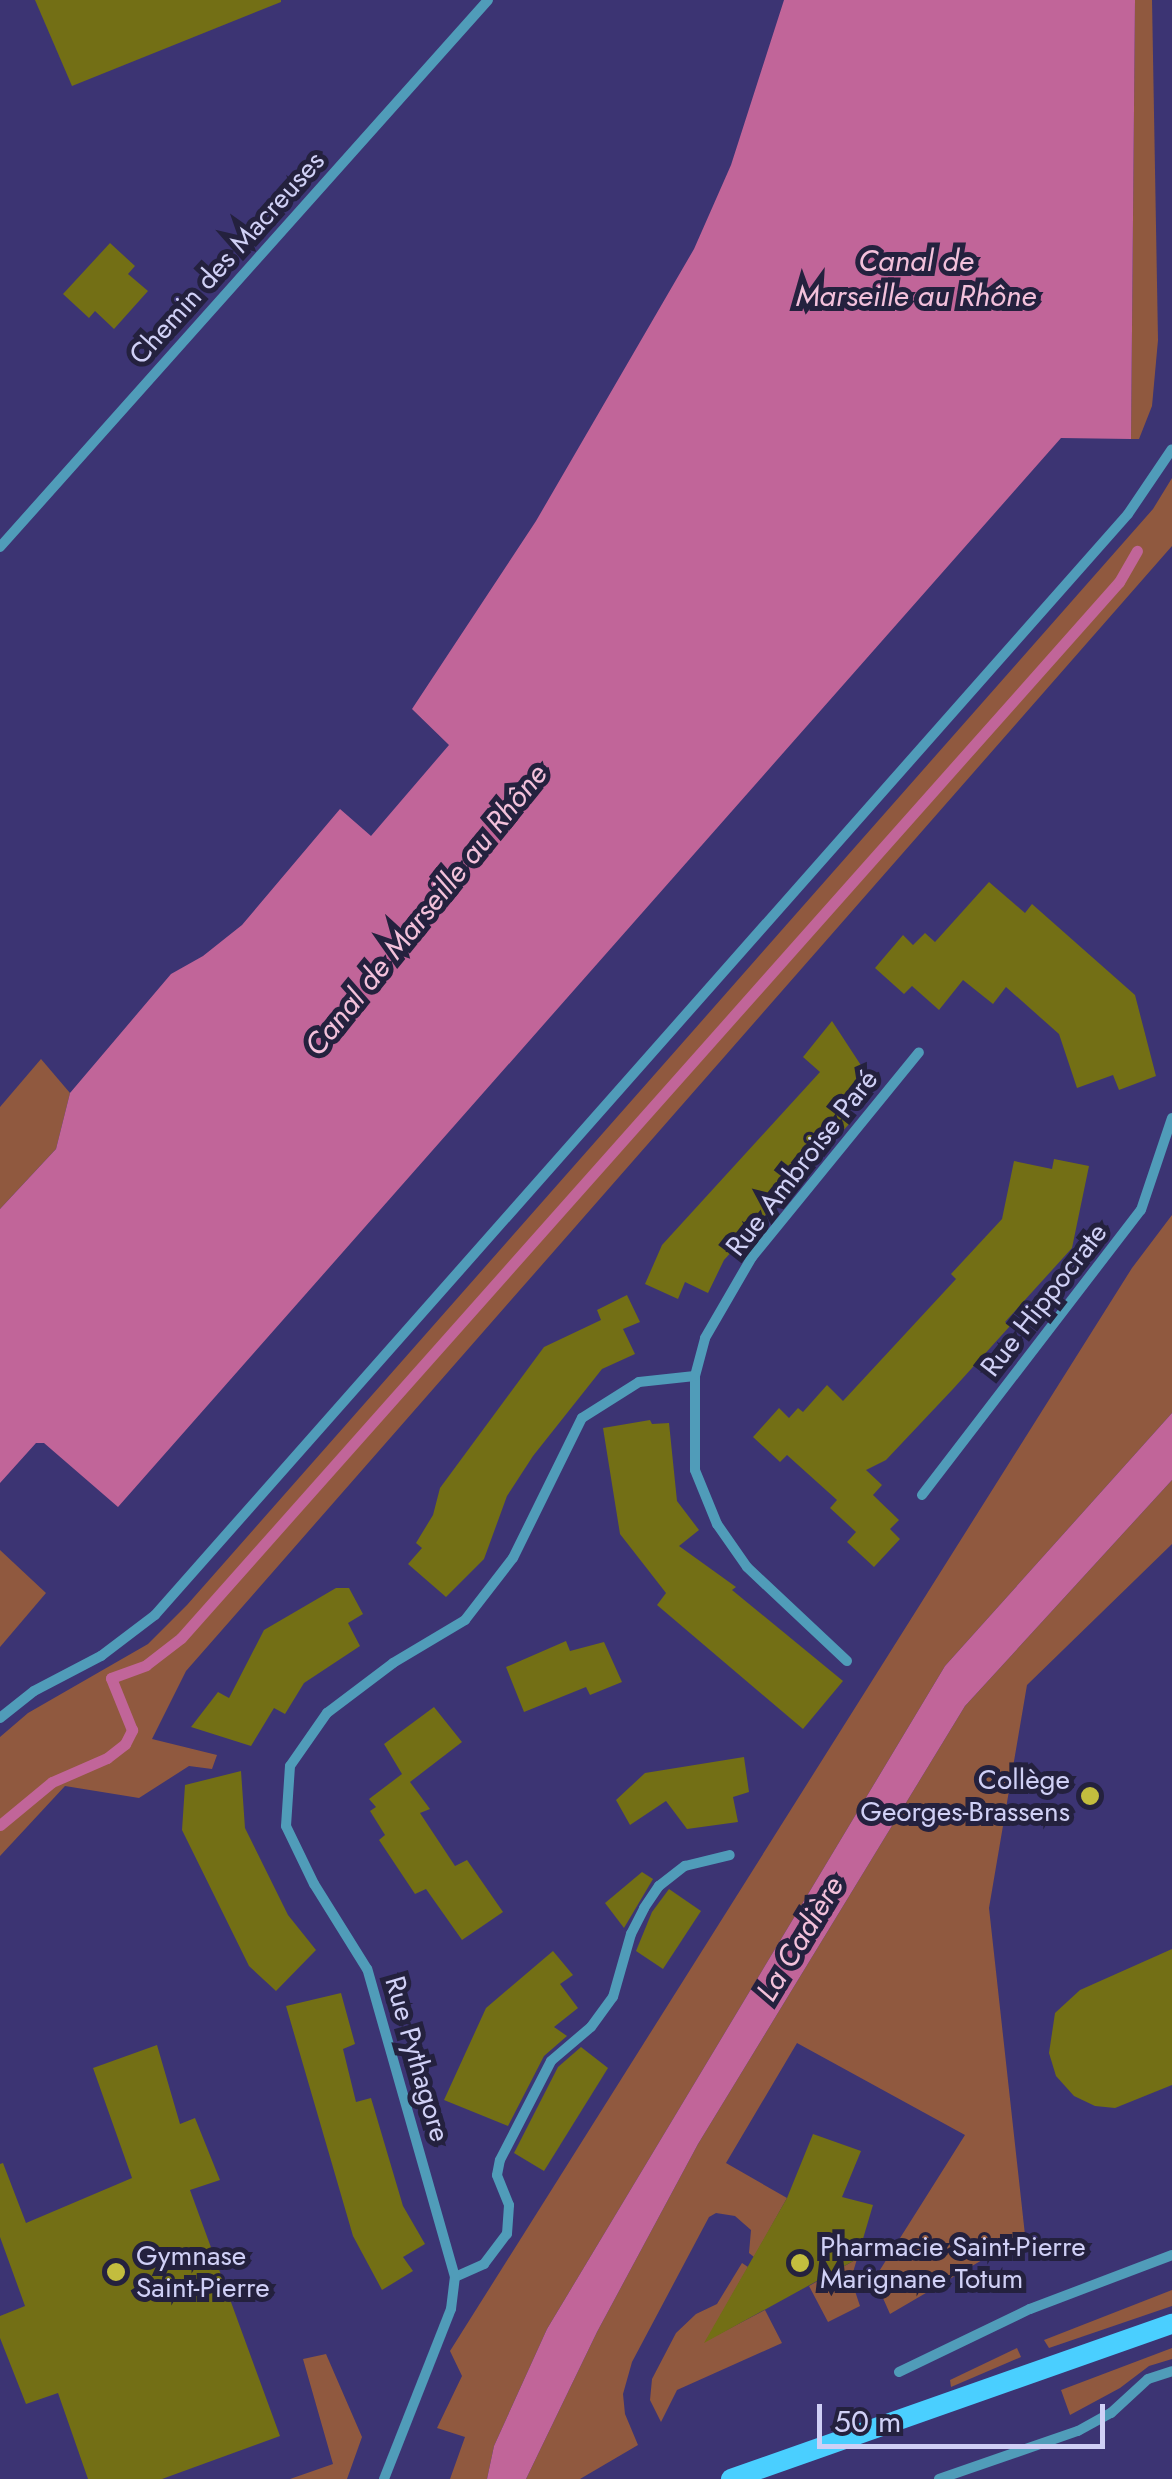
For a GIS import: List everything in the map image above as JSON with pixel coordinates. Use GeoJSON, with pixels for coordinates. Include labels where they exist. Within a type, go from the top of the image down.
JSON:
{"type":"FeatureCollection","features":[{"type":"Feature","properties":{"kind":"street","name":"Chemin des Macreuses"},"geometry":{"type":"LineString","coordinates":[[0,547],[488,0]]}},
{"type":"Feature","properties":{"kind":"street"},"geometry":{"type":"LineString","coordinates":[[0,1718],[34,1691],[101,1656],[155,1615],[1128,514],[1172,449]]}},
{"type":"Feature","properties":{"kind":"street","name":"Rue Ambroise Paré"},"geometry":{"type":"LineString","coordinates":[[847,1661],[747,1567],[716,1524],[695,1470],[696,1376],[705,1338],[752,1257],[919,1052]]}},
{"type":"Feature","properties":{"kind":"street","name":"Rue Hippocrate"},"geometry":{"type":"LineString","coordinates":[[922,1495],[1141,1210],[1172,1118]]}},
{"type":"Feature","properties":{"kind":"street","name":"Rue Pythagore"},"geometry":{"type":"LineString","coordinates":[[456,2277],[368,1969],[314,1884],[286,1826],[290,1766],[328,1713],[393,1664],[464,1620],[513,1558],[582,1418],[638,1382],[696,1376]]}},
{"type":"Feature","properties":{"kind":"street"},"geometry":{"type":"LineString","coordinates":[[384,2479],[450,2309],[456,2277],[484,2264],[506,2234],[509,2205],[498,2175],[500,2160],[551,2061],[591,2027],[614,1997],[632,1934],[659,1886],[685,1866],[730,1855]]}},
{"type":"Feature","properties":{"kind":"street"},"geometry":{"type":"LineString","coordinates":[[899,2372],[1030,2308],[1172,2255]]}},
{"type":"Feature","properties":{"kind":"street"},"geometry":{"type":"LineString","coordinates":[[731,2479],[1172,2324]]}},
{"type":"Feature","properties":{"kind":"street"},"geometry":{"type":"LineString","coordinates":[[940,2479],[1078,2431],[1110,2413],[1148,2379],[1172,2371]]}},
{"type":"Feature","properties":{"kind":"shaded area"},"geometry":{"type":"Polygon","coordinates":[[[1135,0],[1152,0],[1158,340],[1152,406],[1139,439],[1131,439],[1135,0]]]}},
{"type":"Feature","properties":{"kind":"shaded area"},"geometry":{"type":"Polygon","coordinates":[[[1172,478],[1172,546],[186,1671],[152,1739],[217,1755],[212,1769],[189,1766],[139,1798],[65,1786],[0,1856],[0,1737],[28,1713],[148,1644],[187,1605],[1153,509],[1172,478]]]}},
{"type":"Feature","properties":{"kind":"shaded area"},"geometry":{"type":"Polygon","coordinates":[[[41,1059],[70,1093],[56,1149],[0,1209],[0,1107],[41,1059]]]}},
{"type":"Feature","properties":{"kind":"shaded area"},"geometry":{"type":"Polygon","coordinates":[[[1172,1215],[1172,1413],[945,1666],[547,2329],[494,2446],[487,2479],[450,2479],[465,2437],[437,2428],[462,2376],[450,2351],[1132,1268],[1172,1215]]]}},
{"type":"Feature","properties":{"kind":"shaded area"},"geometry":{"type":"Polygon","coordinates":[[[1172,1480],[1172,1544],[1027,1685],[989,1908],[1025,2235],[890,2314],[879,2289],[878,2273],[965,2135],[797,2043],[726,2163],[787,2198],[754,2257],[749,2253],[751,2230],[735,2216],[716,2213],[709,2217],[632,2362],[623,2394],[625,2414],[638,2445],[580,2479],[526,2479],[597,2332],[698,2144],[965,1706],[1172,1480]]]}},
{"type":"Feature","properties":{"kind":"shaded area"},"geometry":{"type":"Polygon","coordinates":[[[0,1550],[46,1593],[0,1647],[0,1550]]]}},
{"type":"Feature","properties":{"kind":"shaded area"},"geometry":{"type":"Polygon","coordinates":[[[857,2259],[851,2279],[860,2306],[828,2322],[809,2286],[857,2259]]]}},
{"type":"Feature","properties":{"kind":"shaded area"},"geometry":{"type":"Polygon","coordinates":[[[742,2263],[748,2267],[706,2341],[765,2310],[782,2343],[677,2390],[661,2422],[650,2400],[652,2379],[676,2333],[696,2314],[717,2304],[742,2263]]]}},
{"type":"Feature","properties":{"kind":"shaded area"},"geometry":{"type":"Polygon","coordinates":[[[1172,2290],[1172,2306],[1049,2348],[1044,2340],[1172,2290]]]}},
{"type":"Feature","properties":{"kind":"shaded area"},"geometry":{"type":"Polygon","coordinates":[[[1017,2348],[1021,2357],[951,2387],[950,2380],[1017,2348]]]}},
{"type":"Feature","properties":{"kind":"shaded area"},"geometry":{"type":"Polygon","coordinates":[[[1172,2348],[1172,2359],[1149,2366],[1120,2388],[1070,2415],[1061,2390],[1172,2348]]]}},
{"type":"Feature","properties":{"kind":"shaded area"},"geometry":{"type":"Polygon","coordinates":[[[326,2354],[362,2437],[347,2479],[290,2479],[333,2464],[303,2359],[326,2354]]]}},
{"type":"Feature","properties":{"kind":"water","name":"Canal de Marseille au Rhône"},"geometry":{"type":"Polygon","coordinates":[[[784,0],[1135,0],[1131,439],[1061,438],[118,1507],[44,1443],[36,1443],[0,1483],[0,1209],[56,1149],[70,1093],[171,974],[203,956],[242,925],[340,809],[371,836],[449,745],[412,709],[536,521],[694,249],[731,165],[784,0]]]}},
{"type":"Feature","properties":{"kind":"water","name":"La Cadière"},"geometry":{"type":"Polygon","coordinates":[[[1172,1413],[1172,1480],[965,1706],[698,2144],[597,2332],[526,2479],[487,2479],[494,2446],[547,2329],[945,1666],[1172,1413]]]}},
{"type":"Feature","properties":{"kind":"building"},"geometry":{"type":"Polygon","coordinates":[[[35,0],[281,0],[281,2],[72,86],[35,0]]]}},
{"type":"Feature","properties":{"kind":"building"},"geometry":{"type":"Polygon","coordinates":[[[110,243],[135,266],[128,274],[148,291],[114,329],[95,311],[89,318],[63,294],[110,243]]]}},
{"type":"Feature","properties":{"kind":"building"},"geometry":{"type":"Polygon","coordinates":[[[989,882],[1025,913],[1032,904],[1135,995],[1156,1076],[1119,1090],[1113,1075],[1077,1088],[1059,1034],[1006,987],[993,1004],[963,980],[939,1010],[912,986],[904,994],[875,968],[903,935],[913,945],[925,933],[935,942],[989,882]]]}},
{"type":"Feature","properties":{"kind":"building"},"geometry":{"type":"Polygon","coordinates":[[[832,1021],[868,1076],[840,1112],[851,1122],[724,1260],[708,1293],[685,1282],[678,1299],[645,1284],[662,1245],[820,1072],[803,1057],[832,1021]]]}},
{"type":"Feature","properties":{"kind":"building"},"geometry":{"type":"Polygon","coordinates":[[[1054,1159],[1089,1166],[1072,1248],[1005,1322],[1010,1326],[953,1389],[886,1460],[866,1470],[882,1485],[873,1495],[899,1520],[890,1529],[900,1539],[874,1567],[847,1542],[856,1532],[830,1508],[837,1500],[787,1455],[780,1462],[753,1437],[779,1408],[789,1418],[798,1408],[803,1412],[827,1385],[843,1401],[956,1279],[951,1274],[1002,1219],[1014,1161],[1052,1169],[1054,1159]]]}},
{"type":"Feature","properties":{"kind":"building"},"geometry":{"type":"Polygon","coordinates":[[[627,1295],[640,1322],[623,1329],[635,1354],[602,1369],[533,1456],[507,1496],[484,1559],[446,1597],[408,1564],[422,1548],[416,1543],[433,1515],[440,1488],[544,1347],[601,1320],[597,1310],[627,1295]]]}},
{"type":"Feature","properties":{"kind":"building"},"geometry":{"type":"Polygon","coordinates":[[[650,1420],[652,1424],[669,1423],[677,1501],[699,1530],[679,1546],[736,1587],[732,1590],[843,1681],[803,1729],[657,1605],[666,1593],[620,1534],[603,1428],[650,1420]]]}},
{"type":"Feature","properties":{"kind":"building"},"geometry":{"type":"Polygon","coordinates":[[[336,1588],[349,1588],[363,1614],[348,1623],[360,1646],[304,1683],[285,1714],[274,1708],[251,1746],[191,1727],[218,1692],[229,1698],[264,1630],[336,1588]]]}},
{"type":"Feature","properties":{"kind":"building"},"geometry":{"type":"Polygon","coordinates":[[[566,1641],[570,1651],[604,1642],[622,1682],[590,1695],[586,1687],[524,1712],[506,1667],[566,1641]]]}},
{"type":"Feature","properties":{"kind":"building"},"geometry":{"type":"Polygon","coordinates":[[[434,1707],[462,1742],[410,1782],[430,1809],[420,1813],[455,1866],[467,1860],[503,1912],[462,1940],[426,1889],[415,1894],[379,1840],[385,1835],[370,1811],[376,1807],[369,1799],[402,1774],[384,1744],[434,1707]]]}},
{"type":"Feature","properties":{"kind":"building"},"geometry":{"type":"Polygon","coordinates":[[[744,1757],[749,1792],[733,1797],[738,1822],[687,1829],[666,1801],[630,1825],[616,1800],[645,1773],[744,1757]]]}},
{"type":"Feature","properties":{"kind":"building"},"geometry":{"type":"Polygon","coordinates":[[[241,1771],[245,1828],[288,1915],[316,1950],[276,1991],[249,1966],[182,1830],[185,1785],[241,1771]]]}},
{"type":"Feature","properties":{"kind":"building"},"geometry":{"type":"Polygon","coordinates":[[[642,1872],[653,1879],[624,1928],[605,1903],[642,1872]]]}},
{"type":"Feature","properties":{"kind":"building"},"geometry":{"type":"Polygon","coordinates":[[[669,1889],[701,1911],[663,1969],[636,1951],[652,1912],[669,1889]]]}},
{"type":"Feature","properties":{"kind":"building"},"geometry":{"type":"Polygon","coordinates":[[[1172,1949],[1172,2085],[1115,2108],[1095,2106],[1074,2096],[1056,2076],[1049,2053],[1055,2013],[1080,1990],[1172,1949]]]}},
{"type":"Feature","properties":{"kind":"building"},"geometry":{"type":"Polygon","coordinates":[[[553,1951],[573,1975],[560,1984],[578,2008],[554,2027],[567,2036],[544,2056],[508,2126],[444,2100],[486,2008],[553,1951]]]}},
{"type":"Feature","properties":{"kind":"building"},"geometry":{"type":"Polygon","coordinates":[[[341,1993],[355,2044],[343,2049],[356,2102],[371,2098],[403,2206],[425,2244],[403,2257],[413,2271],[382,2290],[353,2236],[286,2006],[341,1993]]]}},
{"type":"Feature","properties":{"kind":"building","name":"Gymnase Saint-Pierre"},"geometry":{"type":"Polygon","coordinates":[[[157,2045],[180,2124],[195,2118],[220,2180],[190,2190],[280,2436],[162,2479],[88,2479],[58,2393],[26,2404],[0,2338],[0,2316],[25,2306],[0,2237],[0,2164],[3,2163],[26,2223],[132,2178],[93,2068],[157,2045]]]}},
{"type":"Feature","properties":{"kind":"building"},"geometry":{"type":"Polygon","coordinates":[[[581,2047],[608,2068],[544,2171],[514,2153],[558,2067],[581,2047]]]}},
{"type":"Feature","properties":{"kind":"building","name":"Pharmacie Saint-Pierre Marignane Totum"},"geometry":{"type":"Polygon","coordinates":[[[813,2134],[861,2151],[842,2197],[873,2205],[857,2259],[704,2343],[787,2198],[813,2134]]]}},
{"type":"Feature","properties":{"kind":"waterway"},"geometry":{"type":"LineString","coordinates":[[0,1825],[52,1782],[107,1758],[125,1744],[132,1730],[111,1678],[146,1665],[181,1638],[1119,582],[1137,551]]}},
{"type":"Feature","properties":{"kind":"place","name":"Collège Georges-Brassens"},"geometry":{"type":"Point","coordinates":[1090,1796]}},
{"type":"Feature","properties":{"kind":"place","name":"Pharmacie Saint-Pierre Marignane Totum"},"geometry":{"type":"Point","coordinates":[800,2263]}},
{"type":"Feature","properties":{"kind":"place","name":"Gymnase Saint-Pierre"},"geometry":{"type":"Point","coordinates":[116,2272]}}]}
